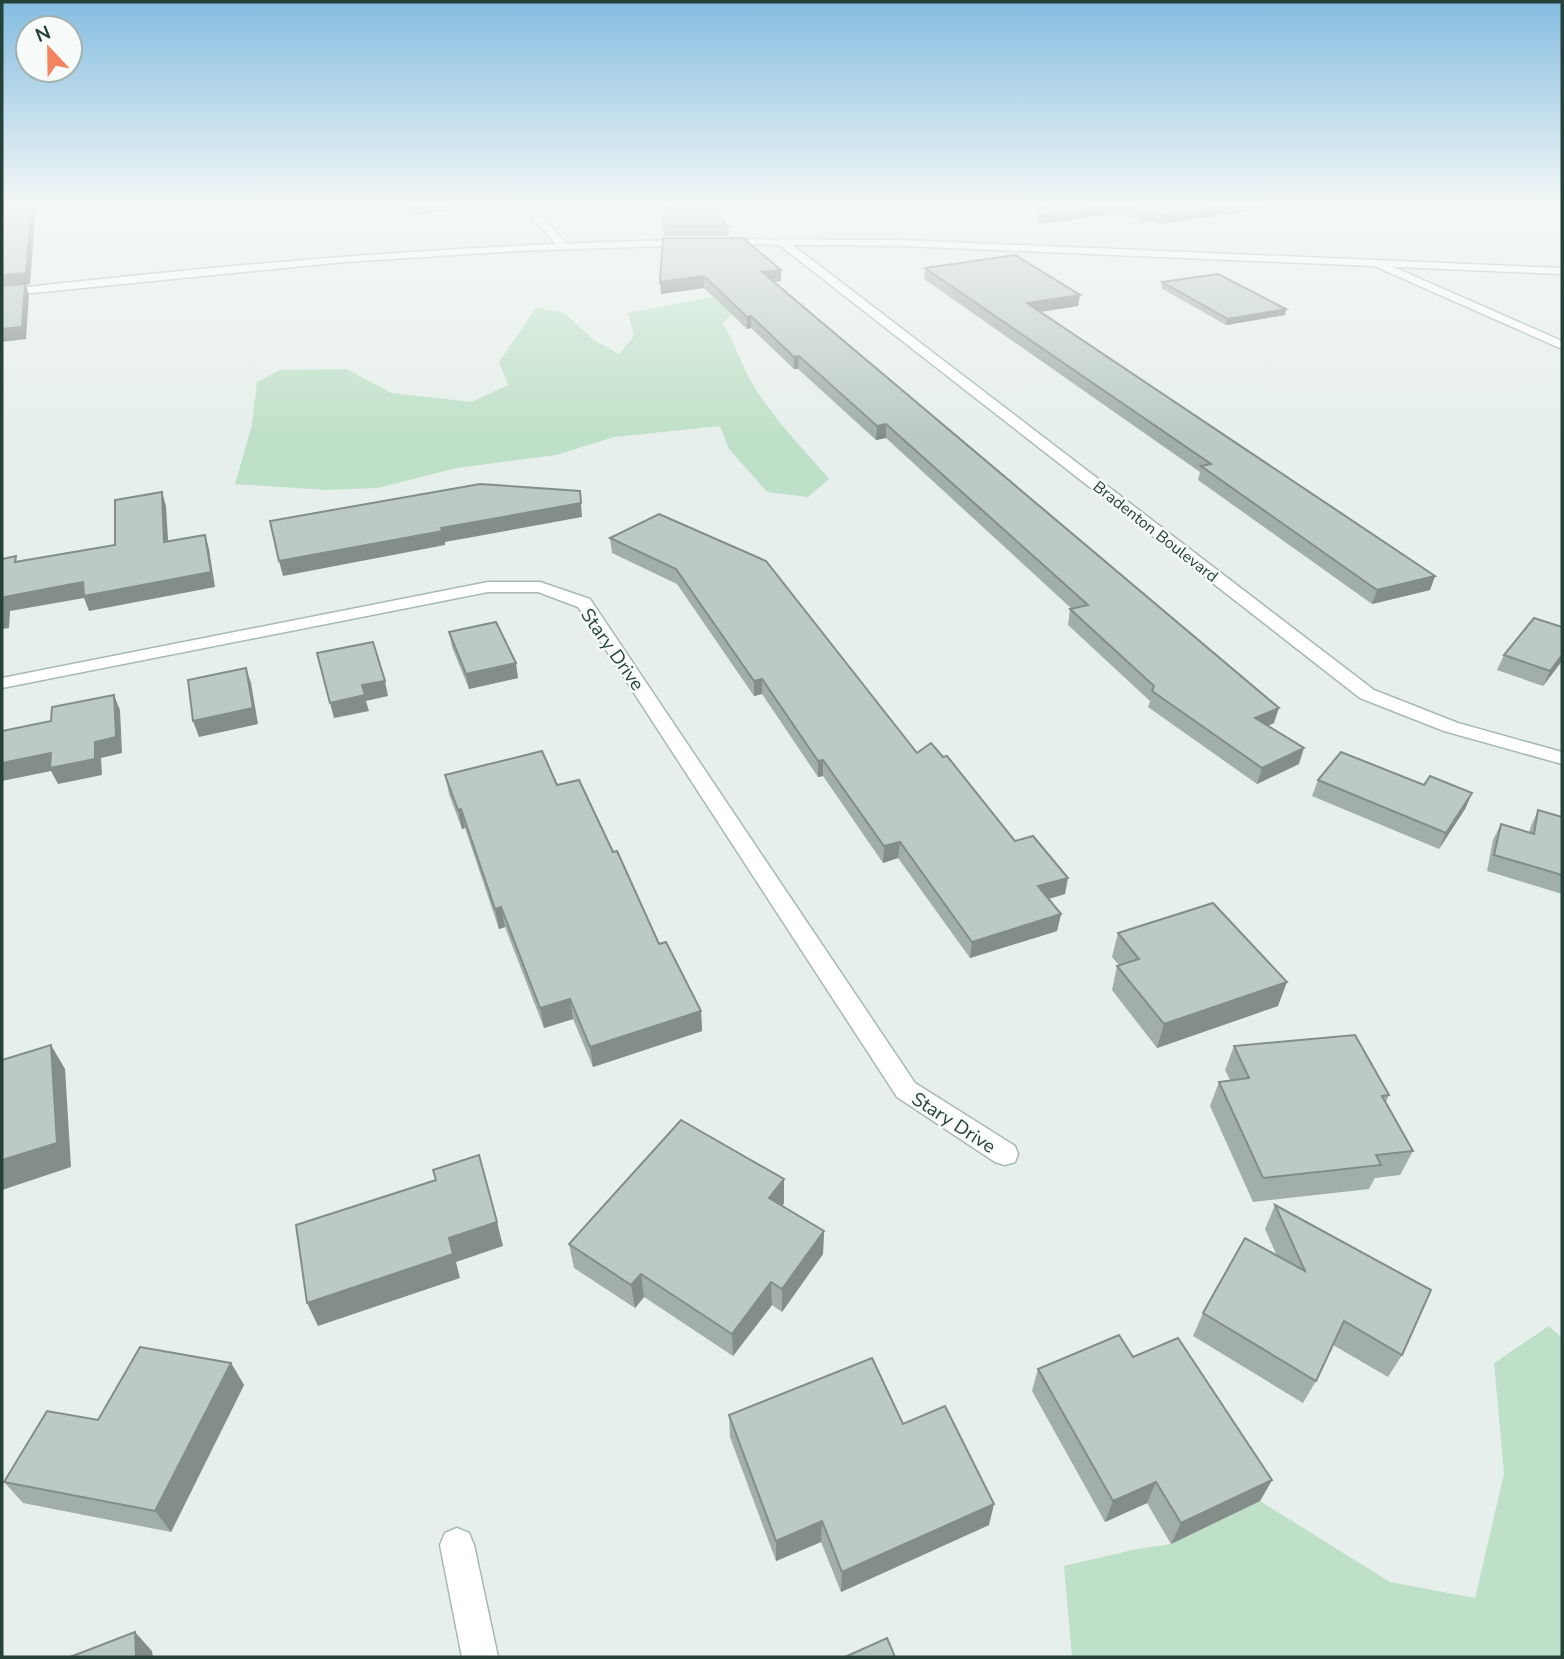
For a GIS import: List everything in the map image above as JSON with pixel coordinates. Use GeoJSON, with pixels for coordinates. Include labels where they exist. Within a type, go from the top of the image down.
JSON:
{"type":"FeatureCollection","features":[{"type":"Feature","properties":{"kind":"street"},"geometry":{"type":"LineString","coordinates":[[2,293],[98,281]]}},
{"type":"Feature","properties":{"kind":"street","name":"Bradenton Boulevard"},"geometry":{"type":"LineString","coordinates":[[833,281],[1367,694],[1451,727],[1562,758]]}},
{"type":"Feature","properties":{"kind":"street"},"geometry":{"type":"LineString","coordinates":[[1418,281],[1562,345]]}},
{"type":"Feature","properties":{"kind":"street","name":"Stary Drive"},"geometry":{"type":"LineString","coordinates":[[2,683],[488,587],[540,587],[584,603],[906,1090],[1005,1154]]}},
{"type":"Feature","properties":{"kind":"street"},"geometry":{"type":"LineString","coordinates":[[457,1545],[480,1657]]}},
{"type":"Feature","properties":{"kind":"green space"},"geometry":{"type":"Polygon","coordinates":[[[718,296],[742,301],[723,324],[746,372],[774,415],[829,479],[808,497],[767,492],[729,449],[720,426],[614,437],[556,455],[457,468],[378,488],[326,490],[235,484],[252,425],[257,382],[280,370],[346,369],[392,393],[472,402],[508,385],[499,362],[536,308],[563,312],[594,340],[619,354],[634,336],[628,313],[718,296]]]}},
{"type":"Feature","properties":{"kind":"green space"},"geometry":{"type":"Polygon","coordinates":[[[1549,1326],[1562,1338],[1562,1657],[1072,1657],[1064,1566],[1171,1544],[1260,1501],[1390,1582],[1475,1598],[1504,1474],[1494,1363],[1549,1326]]]}},
{"type":"Feature","properties":{"kind":"building"},"geometry":{"type":"Polygon","coordinates":[[[710,281],[773,281],[1279,708],[1255,718],[1304,748],[1262,768],[1152,691],[1154,686],[1070,609],[1088,605],[886,424],[877,426],[799,356],[794,357],[751,316],[747,317],[710,281]]]}},
{"type":"Feature","properties":{"kind":"building"},"geometry":{"type":"Polygon","coordinates":[[[945,281],[1058,281],[1080,295],[1027,303],[1435,576],[1377,590],[1201,466],[1211,464],[945,281]]]}},
{"type":"Feature","properties":{"kind":"building"},"geometry":{"type":"Polygon","coordinates":[[[1232,281],[1286,309],[1228,319],[1162,282],[1232,281]]]}},
{"type":"Feature","properties":{"kind":"building"},"geometry":{"type":"Polygon","coordinates":[[[25,284],[22,327],[2,329],[2,286],[25,284]]]}},
{"type":"Feature","properties":{"kind":"building"},"geometry":{"type":"Polygon","coordinates":[[[480,484],[580,491],[581,503],[279,561],[270,521],[480,484]]]}},
{"type":"Feature","properties":{"kind":"building"},"geometry":{"type":"Polygon","coordinates":[[[162,492],[164,542],[205,535],[211,572],[84,596],[83,582],[4,597],[2,613],[2,559],[16,556],[15,562],[115,545],[115,500],[162,492]]]}},
{"type":"Feature","properties":{"kind":"building"},"geometry":{"type":"Polygon","coordinates":[[[659,514],[766,561],[917,753],[931,743],[943,757],[947,756],[1015,841],[1033,836],[1068,878],[1038,886],[1061,914],[972,942],[900,842],[884,846],[823,760],[818,761],[762,679],[754,681],[676,569],[610,538],[659,514]]]}},
{"type":"Feature","properties":{"kind":"building"},"geometry":{"type":"Polygon","coordinates":[[[1534,618],[1562,627],[1562,655],[1550,671],[1504,655],[1534,618]]]}},
{"type":"Feature","properties":{"kind":"building"},"geometry":{"type":"Polygon","coordinates":[[[496,622],[516,663],[466,674],[449,632],[496,622]]]}},
{"type":"Feature","properties":{"kind":"building"},"geometry":{"type":"Polygon","coordinates":[[[373,642],[385,681],[362,685],[365,695],[330,703],[317,653],[373,642]]]}},
{"type":"Feature","properties":{"kind":"building"},"geometry":{"type":"Polygon","coordinates":[[[246,668],[253,708],[193,721],[188,680],[246,668]]]}},
{"type":"Feature","properties":{"kind":"building"},"geometry":{"type":"Polygon","coordinates":[[[114,695],[116,737],[95,742],[95,759],[50,768],[51,753],[2,763],[2,731],[51,721],[52,707],[114,695]]]}},
{"type":"Feature","properties":{"kind":"building"},"geometry":{"type":"Polygon","coordinates":[[[542,751],[557,785],[579,780],[613,852],[617,851],[659,944],[666,942],[701,1011],[590,1047],[570,999],[540,1008],[501,907],[495,909],[461,809],[458,810],[445,775],[542,751]]]}},
{"type":"Feature","properties":{"kind":"building"},"geometry":{"type":"Polygon","coordinates":[[[1341,752],[1424,785],[1430,776],[1472,793],[1446,833],[1318,780],[1341,752]]]}},
{"type":"Feature","properties":{"kind":"building"},"geometry":{"type":"Polygon","coordinates":[[[1538,810],[1562,817],[1562,875],[1494,855],[1501,824],[1534,834],[1538,810]]]}},
{"type":"Feature","properties":{"kind":"building"},"geometry":{"type":"Polygon","coordinates":[[[1213,903],[1287,982],[1164,1024],[1117,966],[1139,959],[1118,933],[1213,903]]]}},
{"type":"Feature","properties":{"kind":"building"},"geometry":{"type":"Polygon","coordinates":[[[1355,1035],[1389,1095],[1382,1096],[1413,1151],[1376,1155],[1381,1165],[1263,1178],[1219,1082],[1249,1078],[1234,1046],[1355,1035]]]}},
{"type":"Feature","properties":{"kind":"building"},"geometry":{"type":"Polygon","coordinates":[[[51,1045],[57,1143],[2,1160],[2,1060],[51,1045]]]}},
{"type":"Feature","properties":{"kind":"building"},"geometry":{"type":"Polygon","coordinates":[[[681,1120],[784,1179],[769,1198],[824,1231],[782,1289],[771,1282],[732,1334],[641,1274],[631,1285],[569,1244],[681,1120]]]}},
{"type":"Feature","properties":{"kind":"building"},"geometry":{"type":"Polygon","coordinates":[[[479,1155],[497,1222],[449,1238],[453,1254],[307,1303],[296,1225],[436,1180],[433,1170],[479,1155]]]}},
{"type":"Feature","properties":{"kind":"building"},"geometry":{"type":"Polygon","coordinates":[[[1275,1205],[1431,1290],[1402,1355],[1344,1321],[1316,1381],[1203,1313],[1245,1238],[1305,1271],[1275,1205]]]}},
{"type":"Feature","properties":{"kind":"building"},"geometry":{"type":"Polygon","coordinates":[[[1119,1335],[1133,1357],[1178,1338],[1272,1480],[1181,1523],[1156,1482],[1113,1501],[1038,1369],[1119,1335]]]}},
{"type":"Feature","properties":{"kind":"building"},"geometry":{"type":"Polygon","coordinates":[[[140,1347],[231,1363],[155,1511],[4,1482],[47,1411],[98,1420],[140,1347]]]}},
{"type":"Feature","properties":{"kind":"building"},"geometry":{"type":"Polygon","coordinates":[[[872,1358],[903,1424],[945,1406],[994,1504],[842,1572],[822,1521],[776,1541],[729,1415],[872,1358]]]}},
{"type":"Feature","properties":{"kind":"building"},"geometry":{"type":"Polygon","coordinates":[[[135,1632],[136,1657],[70,1657],[135,1632]]]}},
{"type":"Feature","properties":{"kind":"building"},"geometry":{"type":"Polygon","coordinates":[[[887,1638],[895,1657],[845,1657],[887,1638]]]}}]}
